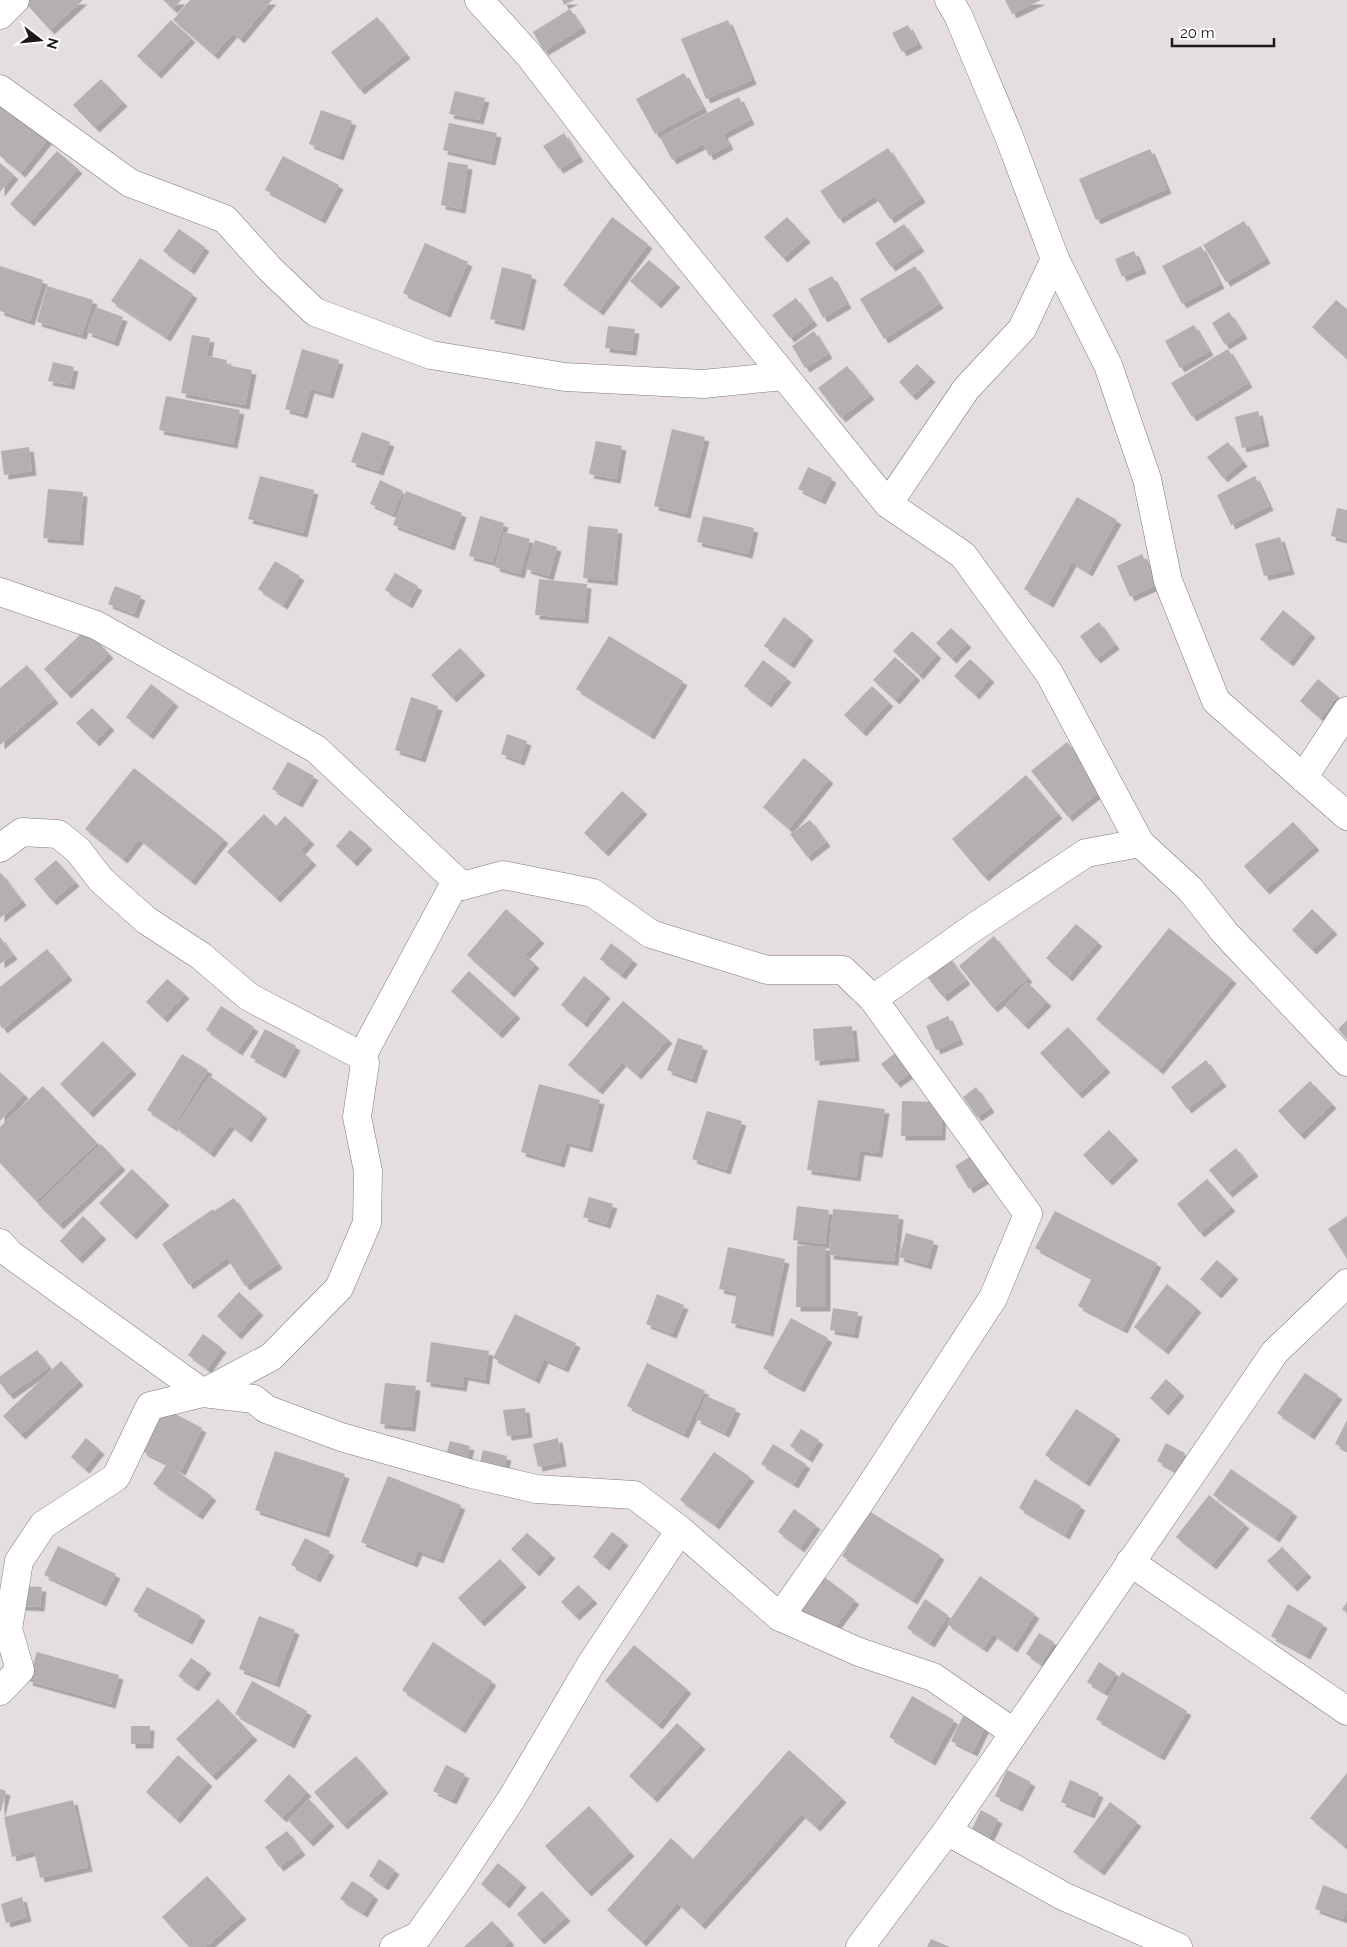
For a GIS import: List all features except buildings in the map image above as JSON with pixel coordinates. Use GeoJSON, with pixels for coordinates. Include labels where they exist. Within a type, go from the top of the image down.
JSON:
{"type":"FeatureCollection","features":[{"type":"Feature","properties":{"kind":"street"},"geometry":{"type":"LineString","coordinates":[[0,15],[15,0]]}},
{"type":"Feature","properties":{"kind":"street"},"geometry":{"type":"LineString","coordinates":[[479,0],[529,55],[618,171],[888,504],[963,555],[1049,673],[1140,842],[1190,889],[1225,933],[1347,1062]]}},
{"type":"Feature","properties":{"kind":"street"},"geometry":{"type":"LineString","coordinates":[[949,0],[958,15],[1008,134],[1055,259],[1108,365],[1147,480],[1168,581],[1216,701],[1347,816]]}},
{"type":"Feature","properties":{"kind":"street"},"geometry":{"type":"LineString","coordinates":[[0,89],[130,183],[225,219],[270,269],[315,312],[431,355],[565,376],[703,384],[784,376]]}},
{"type":"Feature","properties":{"kind":"street"},"geometry":{"type":"LineString","coordinates":[[888,504],[966,389],[1022,330],[1055,259]]}},
{"type":"Feature","properties":{"kind":"street"},"geometry":{"type":"LineString","coordinates":[[0,592],[96,625],[316,749],[462,886]]}},
{"type":"Feature","properties":{"kind":"street"},"geometry":{"type":"LineString","coordinates":[[1303,778],[1347,711]]}},
{"type":"Feature","properties":{"kind":"street"},"geometry":{"type":"LineString","coordinates":[[0,848],[22,832],[58,834],[78,850],[101,880],[146,920],[201,956],[249,998],[362,1056],[365,1063],[356,1116],[368,1172],[367,1223],[339,1288],[271,1357],[203,1394],[150,1406],[116,1476],[43,1525],[19,1561],[8,1629],[20,1670],[0,1691]]}},
{"type":"Feature","properties":{"kind":"street"},"geometry":{"type":"LineString","coordinates":[[873,999],[973,928],[1086,853],[1140,842]]}},
{"type":"Feature","properties":{"kind":"street"},"geometry":{"type":"LineString","coordinates":[[462,886],[503,875],[593,893],[651,934],[767,970],[842,970],[873,999],[1028,1214],[993,1298],[858,1507],[780,1617]]}},
{"type":"Feature","properties":{"kind":"street"},"geometry":{"type":"LineString","coordinates":[[362,1056],[456,881],[462,886]]}},
{"type":"Feature","properties":{"kind":"street"},"geometry":{"type":"LineString","coordinates":[[3,1253],[203,1394],[254,1399],[266,1409],[341,1437],[472,1474],[536,1489],[634,1495],[680,1530],[780,1617],[859,1652],[933,1678],[1013,1732]]}},
{"type":"Feature","properties":{"kind":"street"},"geometry":{"type":"LineString","coordinates":[[860,1947],[947,1831],[1275,1352],[1347,1283]]}},
{"type":"Feature","properties":{"kind":"street"},"geometry":{"type":"LineString","coordinates":[[394,1947],[418,1936],[459,1878],[512,1798],[591,1664],[680,1530]]}},
{"type":"Feature","properties":{"kind":"street"},"geometry":{"type":"LineString","coordinates":[[1130,1562],[1347,1711]]}},
{"type":"Feature","properties":{"kind":"street"},"geometry":{"type":"LineString","coordinates":[[947,1831],[1062,1896],[1178,1947]]}}]}
